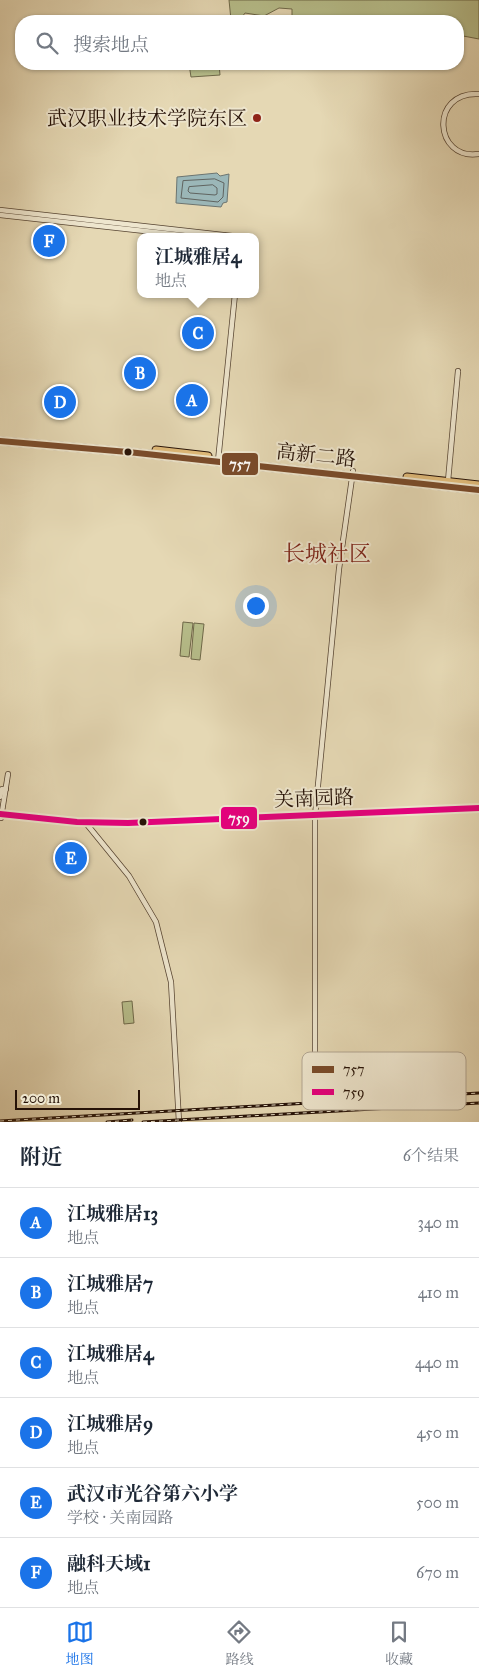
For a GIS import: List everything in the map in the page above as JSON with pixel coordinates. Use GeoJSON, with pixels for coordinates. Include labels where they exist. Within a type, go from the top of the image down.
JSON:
{"type":"FeatureCollection","features":[{"type":"Feature","properties":{"kind":"main road","name":"高新二路"},"geometry":{"type":"LineString","coordinates":[[0,437],[479,485]]}},
{"type":"Feature","properties":{"kind":"main road","name":"高新二路"},"geometry":{"type":"LineString","coordinates":[[0,441],[218,459]]}},
{"type":"Feature","properties":{"kind":"main road","name":"高新二路"},"geometry":{"type":"LineString","coordinates":[[352,473],[479,490]]}},
{"type":"Feature","properties":{"kind":"main road","name":"关南园路"},"geometry":{"type":"LineString","coordinates":[[0,816],[58,824],[135,825],[315,815],[479,809]]}},
{"type":"Feature","properties":{"kind":"street"},"geometry":{"type":"LineString","coordinates":[[479,94],[468,94],[459,97],[451,103],[443,120],[443,130],[446,140],[453,148],[462,153],[479,154]]}},
{"type":"Feature","properties":{"kind":"street"},"geometry":{"type":"LineString","coordinates":[[0,210],[213,233]]}},
{"type":"Feature","properties":{"kind":"street"},"geometry":{"type":"LineString","coordinates":[[0,216],[161,233]]}},
{"type":"Feature","properties":{"kind":"street"},"geometry":{"type":"LineString","coordinates":[[218,459],[235,298]]}},
{"type":"Feature","properties":{"kind":"street"},"geometry":{"type":"LineString","coordinates":[[448,481],[458,371]]}},
{"type":"Feature","properties":{"kind":"street"},"geometry":{"type":"LineString","coordinates":[[315,1052],[315,815],[352,473]]}},
{"type":"Feature","properties":{"kind":"street"},"geometry":{"type":"LineString","coordinates":[[0,816],[8,774]]}},
{"type":"Feature","properties":{"kind":"street"},"geometry":{"type":"LineString","coordinates":[[0,797],[2,789],[6,789]]}},
{"type":"Feature","properties":{"kind":"street"},"geometry":{"type":"LineString","coordinates":[[86,823],[130,876],[156,922],[171,982],[179,1122]]}},
{"type":"Feature","properties":{"kind":"green space"},"geometry":{"type":"Polygon","coordinates":[[[229,0],[479,0],[479,39],[464,36],[464,15],[292,15],[292,9],[279,8],[266,15],[245,13],[244,15],[230,15],[229,0]]]}},
{"type":"Feature","properties":{"kind":"green space"},"geometry":{"type":"Polygon","coordinates":[[[190,70],[220,70],[220,75],[191,77],[190,70]]]}},
{"type":"Feature","properties":{"kind":"green space"},"geometry":{"type":"Polygon","coordinates":[[[183,622],[193,623],[189,657],[180,656],[183,622]]]}},
{"type":"Feature","properties":{"kind":"green space"},"geometry":{"type":"Polygon","coordinates":[[[194,623],[204,624],[200,660],[191,659],[194,623]]]}},
{"type":"Feature","properties":{"kind":"green space"},"geometry":{"type":"Polygon","coordinates":[[[132,1001],[134,1023],[124,1024],[122,1002],[132,1001]]]}},
{"type":"Feature","properties":{"kind":"water"},"geometry":{"type":"Polygon","coordinates":[[[217,173],[220,176],[229,174],[227,202],[223,203],[221,207],[176,203],[177,177],[217,173]]]}},
{"type":"Feature","properties":{"kind":"railway"},"geometry":{"type":"LineString","coordinates":[[466,1094],[479,1093]]}},
{"type":"Feature","properties":{"kind":"railway"},"geometry":{"type":"LineString","coordinates":[[0,1121],[302,1103]]}},
{"type":"Feature","properties":{"kind":"railway"},"geometry":{"type":"LineString","coordinates":[[466,1104],[479,1103]]}},
{"type":"Feature","properties":{"kind":"railway"},"geometry":{"type":"LineString","coordinates":[[143,1122],[355,1110]]}},
{"type":"Feature","properties":{"kind":"railway"},"geometry":{"type":"LineString","coordinates":[[107,1122],[132,1120]]}},
{"type":"Feature","properties":{"kind":"transit line","name":"757"},"geometry":{"type":"LineString","coordinates":[[0,441],[128,452],[479,490]]}},
{"type":"Feature","properties":{"kind":"transit line","name":"759"},"geometry":{"type":"LineString","coordinates":[[0,814],[77,822],[128,823],[479,808]]}},
{"type":"Feature","properties":{"kind":"place","name":"武汉职业技术学院东区"},"geometry":{"type":"Point","coordinates":[257,118]}},
{"type":"Feature","properties":{"kind":"place","name":"融科天域1"},"geometry":{"type":"Point","coordinates":[49,241]}},
{"type":"Feature","properties":{"kind":"place","name":"江城雅居4"},"geometry":{"type":"Point","coordinates":[198,333]}},
{"type":"Feature","properties":{"kind":"place","name":"江城雅居7"},"geometry":{"type":"Point","coordinates":[140,373]}},
{"type":"Feature","properties":{"kind":"place","name":"江城雅居13"},"geometry":{"type":"Point","coordinates":[192,400]}},
{"type":"Feature","properties":{"kind":"place","name":"江城雅居9"},"geometry":{"type":"Point","coordinates":[60,402]}},
{"type":"Feature","properties":{"kind":"place","name":"武汉市光谷第六小学"},"geometry":{"type":"Point","coordinates":[71,858]}},
{"type":"Feature","properties":{"kind":"district","name":"长城社区"},"geometry":{"type":"Point","coordinates":[327,553]}}]}
